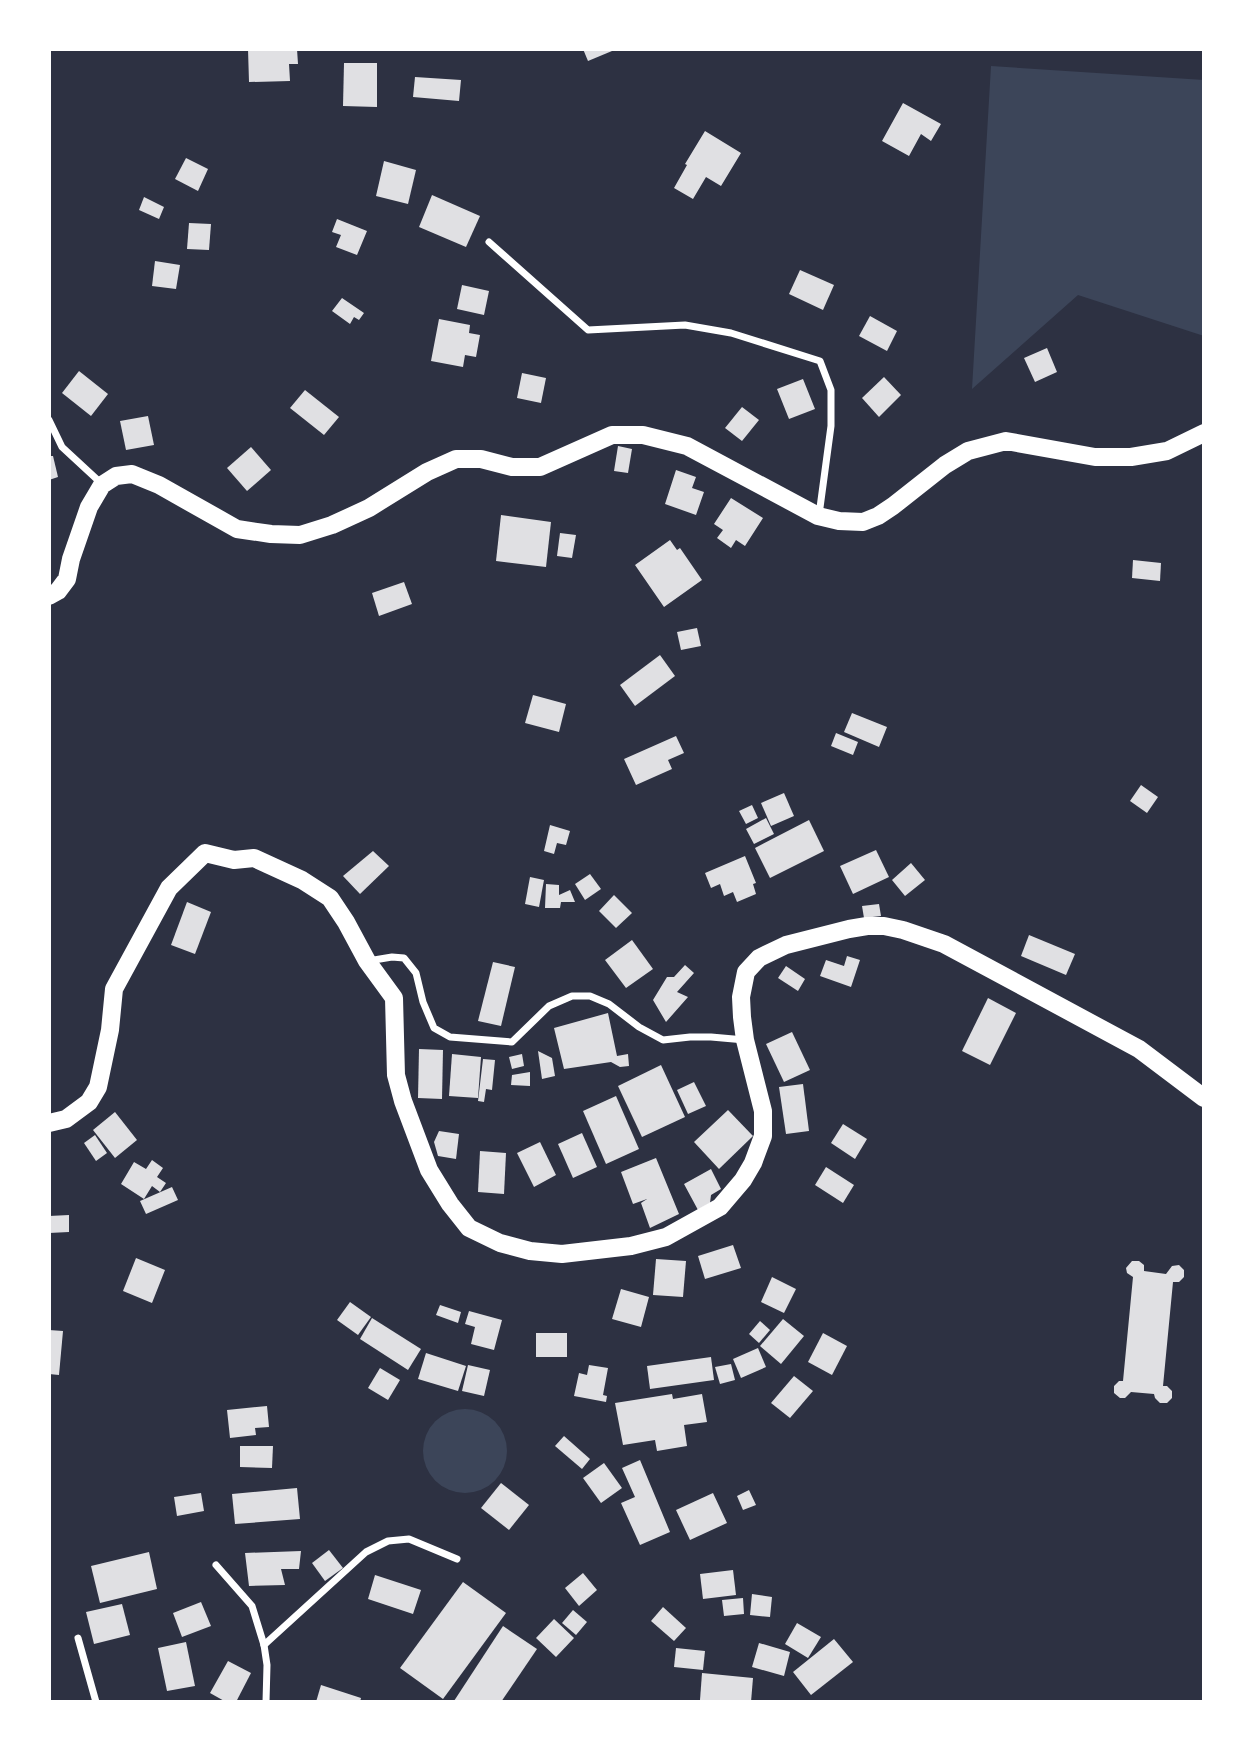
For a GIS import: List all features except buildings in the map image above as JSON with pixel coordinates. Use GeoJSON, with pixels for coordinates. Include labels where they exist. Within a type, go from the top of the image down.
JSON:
{"type":"FeatureCollection","features":[{"type":"Feature","properties":{"kind":"main road"},"geometry":{"type":"LineString","coordinates":[[49,596],[58,591],[67,579],[89,507],[102,485],[116,477],[132,474],[159,485],[237,529],[300,535],[332,525],[369,508],[427,472],[456,459],[481,458],[512,467],[540,467],[612,435],[643,435],[687,446],[818,516],[839,521],[863,522],[893,506],[945,465],[968,451],[1006,441],[1095,457],[1131,457],[1167,451],[1204,433]]}},
{"type":"Feature","properties":{"kind":"main road"},"geometry":{"type":"LineString","coordinates":[[49,1124],[66,1119],[89,1102],[98,1087],[110,1030],[114,989],[169,888],[205,853],[234,860],[254,858],[302,880],[330,898],[367,961],[394,999],[396,1075],[429,1170],[469,1228],[500,1243],[530,1251],[562,1254],[631,1247],[666,1237],[720,1207],[743,1180],[753,1163],[762,1136],[763,1111],[745,1040],[741,997],[746,972],[759,958],[786,945],[867,926],[903,930],[944,943],[1139,1049],[1204,1098]]}},
{"type":"Feature","properties":{"kind":"street"},"geometry":{"type":"LineString","coordinates":[[489,242],[588,331],[685,325],[731,333],[820,361],[831,390],[831,426],[818,516]]}},
{"type":"Feature","properties":{"kind":"street"},"geometry":{"type":"LineString","coordinates":[[49,420],[62,447],[102,485]]}},
{"type":"Feature","properties":{"kind":"street"},"geometry":{"type":"LineString","coordinates":[[367,961],[404,958],[416,973],[423,1002],[434,1028],[450,1037],[512,1042],[549,1006],[572,996],[590,996],[609,1003],[639,1027],[663,1040],[711,1037],[745,1040]]}},
{"type":"Feature","properties":{"kind":"street"},"geometry":{"type":"LineString","coordinates":[[264,1645],[366,1552],[388,1541],[409,1539],[457,1559]]}},
{"type":"Feature","properties":{"kind":"street"},"geometry":{"type":"LineString","coordinates":[[216,1565],[252,1606],[267,1665],[266,1702]]}},
{"type":"Feature","properties":{"kind":"street"},"geometry":{"type":"LineString","coordinates":[[78,1638],[96,1702]]}},
{"type":"Feature","properties":{"kind":"shaded area"},"geometry":{"type":"Polygon","coordinates":[[[991,66],[1204,80],[1204,336],[1078,295],[972,389],[991,66]]]}},
{"type":"Feature","properties":{"kind":"shaded area"},"geometry":{"type":"Polygon","coordinates":[[[457,1409],[473,1409],[489,1416],[500,1427],[507,1443],[504,1467],[495,1481],[473,1493],[457,1493],[441,1486],[430,1475],[423,1459],[423,1443],[430,1427],[441,1416],[457,1409]]]}}]}
